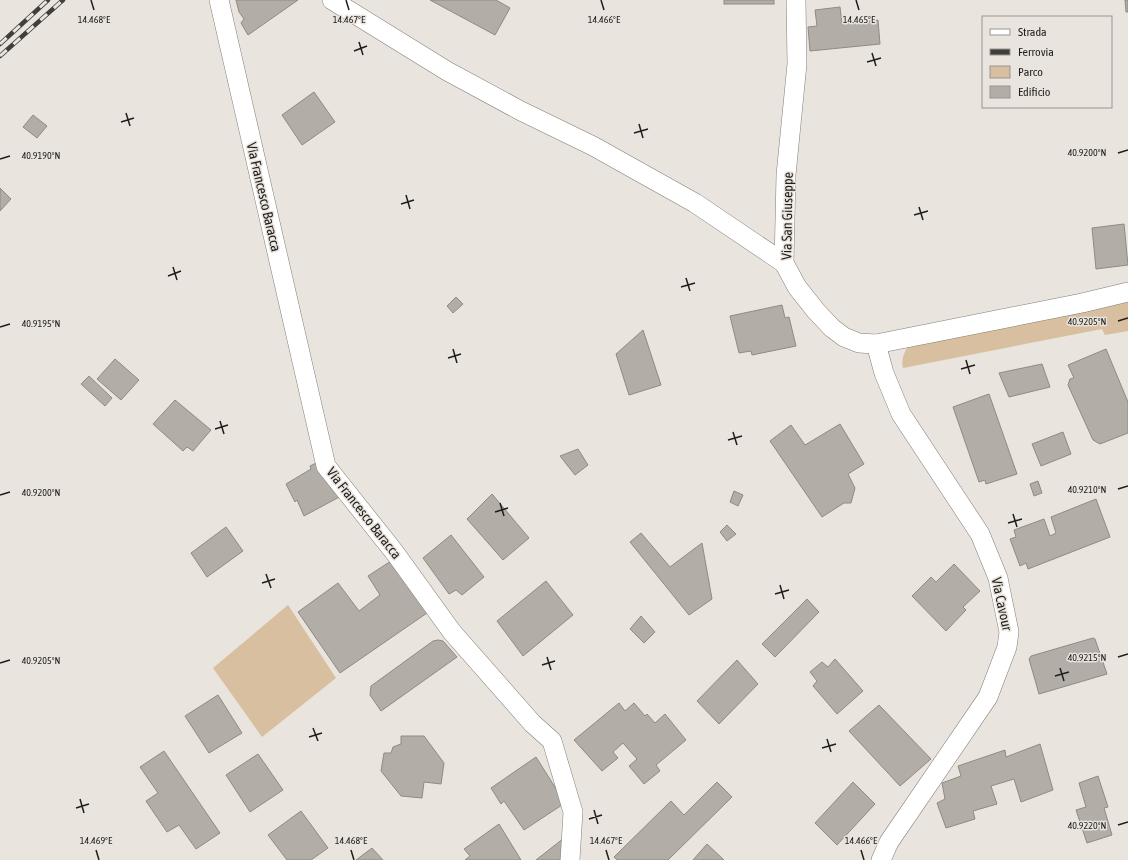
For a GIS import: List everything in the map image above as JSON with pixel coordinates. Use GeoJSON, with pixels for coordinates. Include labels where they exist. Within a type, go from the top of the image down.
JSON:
{"type":"FeatureCollection","features":[{"type":"Feature","properties":{"kind":"street","name":"Via Francesco Baracca"},"geometry":{"type":"LineString","coordinates":[[219,0],[326,466],[395,553],[452,632],[532,723],[552,741],[573,812],[570,860]]}},
{"type":"Feature","properties":{"kind":"street"},"geometry":{"type":"LineString","coordinates":[[332,0],[454,75],[521,111],[593,146],[695,203],[784,263]]}},
{"type":"Feature","properties":{"kind":"street","name":"Via San Giuseppe"},"geometry":{"type":"LineString","coordinates":[[796,0],[797,64],[786,175],[784,263],[797,287],[832,328],[844,337],[859,343],[876,344],[1082,303],[1128,292]]}},
{"type":"Feature","properties":{"kind":"street","name":"Via Cavour"},"geometry":{"type":"LineString","coordinates":[[876,344],[884,373],[902,414],[980,534],[998,578],[1009,632],[1008,647],[988,697],[889,842],[881,860]]}},
{"type":"Feature","properties":{"kind":"green space"},"geometry":{"type":"Polygon","coordinates":[[[1128,300],[1128,331],[1105,335],[1102,329],[903,368],[902,362],[906,350],[910,345],[1128,300]]]}},
{"type":"Feature","properties":{"kind":"green space"},"geometry":{"type":"Polygon","coordinates":[[[288,605],[336,678],[262,737],[213,668],[288,605]]]}},
{"type":"Feature","properties":{"kind":"building"},"geometry":{"type":"Polygon","coordinates":[[[236,0],[298,0],[248,35],[241,23],[244,19],[239,12],[236,0]]]}},
{"type":"Feature","properties":{"kind":"building"},"geometry":{"type":"Polygon","coordinates":[[[430,0],[496,0],[510,8],[495,35],[430,0]]]}},
{"type":"Feature","properties":{"kind":"building"},"geometry":{"type":"Polygon","coordinates":[[[724,0],[774,0],[774,4],[724,4],[724,0]]]}},
{"type":"Feature","properties":{"kind":"building"},"geometry":{"type":"Polygon","coordinates":[[[1125,0],[1128,0],[1128,12],[1126,12],[1125,0]]]}},
{"type":"Feature","properties":{"kind":"building"},"geometry":{"type":"Polygon","coordinates":[[[840,7],[842,24],[878,20],[880,44],[810,51],[808,27],[817,26],[815,10],[840,7]]]}},
{"type":"Feature","properties":{"kind":"building"},"geometry":{"type":"Polygon","coordinates":[[[314,92],[335,122],[302,145],[282,115],[314,92]]]}},
{"type":"Feature","properties":{"kind":"building"},"geometry":{"type":"Polygon","coordinates":[[[33,115],[47,126],[37,138],[23,127],[33,115]]]}},
{"type":"Feature","properties":{"kind":"building"},"geometry":{"type":"Polygon","coordinates":[[[0,188],[11,199],[0,211],[0,188]]]}},
{"type":"Feature","properties":{"kind":"building"},"geometry":{"type":"Polygon","coordinates":[[[1124,224],[1128,265],[1096,269],[1092,228],[1124,224]]]}},
{"type":"Feature","properties":{"kind":"building"},"geometry":{"type":"Polygon","coordinates":[[[456,297],[463,304],[453,313],[447,306],[456,297]]]}},
{"type":"Feature","properties":{"kind":"building"},"geometry":{"type":"Polygon","coordinates":[[[782,305],[785,318],[789,317],[796,346],[752,355],[751,351],[739,353],[730,316],[782,305]]]}},
{"type":"Feature","properties":{"kind":"building"},"geometry":{"type":"Polygon","coordinates":[[[643,330],[661,385],[629,395],[616,354],[643,330]]]}},
{"type":"Feature","properties":{"kind":"building"},"geometry":{"type":"Polygon","coordinates":[[[1106,349],[1128,402],[1128,433],[1100,444],[1093,440],[1068,385],[1070,379],[1074,378],[1068,365],[1106,349]]]}},
{"type":"Feature","properties":{"kind":"building"},"geometry":{"type":"Polygon","coordinates":[[[115,359],[139,380],[121,400],[97,379],[115,359]]]}},
{"type":"Feature","properties":{"kind":"building"},"geometry":{"type":"Polygon","coordinates":[[[1042,364],[1050,387],[1009,397],[999,373],[1042,364]]]}},
{"type":"Feature","properties":{"kind":"building"},"geometry":{"type":"Polygon","coordinates":[[[89,376],[112,398],[105,406],[81,384],[89,376]]]}},
{"type":"Feature","properties":{"kind":"building"},"geometry":{"type":"Polygon","coordinates":[[[989,394],[1017,474],[986,484],[985,480],[979,482],[953,407],[989,394]]]}},
{"type":"Feature","properties":{"kind":"building"},"geometry":{"type":"Polygon","coordinates":[[[175,400],[211,430],[193,451],[187,447],[183,451],[153,424],[175,400]]]}},
{"type":"Feature","properties":{"kind":"building"},"geometry":{"type":"Polygon","coordinates":[[[840,424],[864,464],[848,474],[855,488],[851,503],[844,503],[822,517],[770,441],[791,425],[805,445],[840,424]]]}},
{"type":"Feature","properties":{"kind":"building"},"geometry":{"type":"Polygon","coordinates":[[[1063,432],[1071,454],[1041,466],[1032,444],[1063,432]]]}},
{"type":"Feature","properties":{"kind":"building"},"geometry":{"type":"Polygon","coordinates":[[[578,449],[588,465],[575,475],[560,456],[578,449]]]}},
{"type":"Feature","properties":{"kind":"building"},"geometry":{"type":"Polygon","coordinates":[[[322,460],[343,495],[304,516],[297,500],[295,502],[286,484],[311,469],[310,466],[322,460]]]}},
{"type":"Feature","properties":{"kind":"building"},"geometry":{"type":"Polygon","coordinates":[[[1038,481],[1042,493],[1034,496],[1030,484],[1038,481]]]}},
{"type":"Feature","properties":{"kind":"building"},"geometry":{"type":"Polygon","coordinates":[[[734,491],[743,495],[738,506],[730,502],[734,491]]]}},
{"type":"Feature","properties":{"kind":"building"},"geometry":{"type":"Polygon","coordinates":[[[492,494],[529,538],[503,560],[467,519],[492,494]]]}},
{"type":"Feature","properties":{"kind":"building"},"geometry":{"type":"Polygon","coordinates":[[[1096,499],[1110,537],[1028,569],[1026,563],[1020,566],[1010,539],[1016,537],[1014,530],[1044,519],[1050,536],[1056,533],[1051,517],[1096,499]]]}},
{"type":"Feature","properties":{"kind":"building"},"geometry":{"type":"Polygon","coordinates":[[[727,525],[736,534],[727,541],[720,532],[727,525]]]}},
{"type":"Feature","properties":{"kind":"building"},"geometry":{"type":"Polygon","coordinates":[[[226,527],[243,551],[207,577],[191,553],[226,527]]]}},
{"type":"Feature","properties":{"kind":"building"},"geometry":{"type":"Polygon","coordinates":[[[641,533],[670,567],[702,543],[712,599],[689,615],[630,542],[641,533]]]}},
{"type":"Feature","properties":{"kind":"building"},"geometry":{"type":"Polygon","coordinates":[[[451,535],[484,577],[462,595],[456,590],[449,594],[423,558],[451,535]]]}},
{"type":"Feature","properties":{"kind":"building"},"geometry":{"type":"Polygon","coordinates":[[[394,559],[427,613],[340,673],[298,612],[338,583],[359,611],[380,595],[368,576],[394,559]]]}},
{"type":"Feature","properties":{"kind":"building"},"geometry":{"type":"Polygon","coordinates":[[[954,564],[980,591],[963,607],[966,610],[946,631],[912,596],[931,577],[936,582],[954,564]]]}},
{"type":"Feature","properties":{"kind":"building"},"geometry":{"type":"Polygon","coordinates":[[[546,581],[573,615],[523,656],[497,621],[546,581]]]}},
{"type":"Feature","properties":{"kind":"building"},"geometry":{"type":"Polygon","coordinates":[[[807,599],[819,612],[775,657],[762,644],[807,599]]]}},
{"type":"Feature","properties":{"kind":"building"},"geometry":{"type":"Polygon","coordinates":[[[641,616],[655,632],[644,643],[630,629],[641,616]]]}},
{"type":"Feature","properties":{"kind":"building"},"geometry":{"type":"Polygon","coordinates":[[[1093,638],[1095,639],[1107,674],[1039,694],[1029,659],[1031,656],[1093,638]]]}},
{"type":"Feature","properties":{"kind":"building"},"geometry":{"type":"Polygon","coordinates":[[[433,641],[443,641],[457,657],[381,711],[370,695],[371,686],[433,641]]]}},
{"type":"Feature","properties":{"kind":"building"},"geometry":{"type":"Polygon","coordinates":[[[835,659],[863,691],[837,714],[813,686],[817,681],[810,672],[822,662],[828,667],[835,659]]]}},
{"type":"Feature","properties":{"kind":"building"},"geometry":{"type":"Polygon","coordinates":[[[737,660],[758,684],[719,724],[697,701],[737,660]]]}},
{"type":"Feature","properties":{"kind":"building"},"geometry":{"type":"Polygon","coordinates":[[[218,695],[242,733],[209,753],[185,716],[218,695]]]}},
{"type":"Feature","properties":{"kind":"building"},"geometry":{"type":"Polygon","coordinates":[[[619,703],[625,711],[634,703],[645,716],[647,714],[655,723],[665,714],[686,740],[656,765],[660,771],[644,784],[629,766],[637,759],[623,743],[613,752],[618,758],[602,771],[574,740],[619,703]]]}},
{"type":"Feature","properties":{"kind":"building"},"geometry":{"type":"Polygon","coordinates":[[[879,705],[931,759],[900,786],[849,731],[879,705]]]}},
{"type":"Feature","properties":{"kind":"building"},"geometry":{"type":"Polygon","coordinates":[[[401,736],[424,736],[444,763],[441,784],[424,782],[422,798],[401,796],[381,771],[384,753],[391,753],[393,747],[401,744],[401,736]]]}},
{"type":"Feature","properties":{"kind":"building"},"geometry":{"type":"Polygon","coordinates":[[[1040,744],[1053,790],[1021,802],[1014,779],[991,786],[997,804],[973,811],[975,819],[946,828],[937,803],[945,799],[942,783],[961,776],[958,766],[1005,750],[1006,757],[1040,744]]]}},
{"type":"Feature","properties":{"kind":"building"},"geometry":{"type":"Polygon","coordinates":[[[164,751],[220,833],[196,849],[179,825],[167,832],[146,801],[158,793],[140,767],[164,751]]]}},
{"type":"Feature","properties":{"kind":"building"},"geometry":{"type":"Polygon","coordinates":[[[258,754],[283,790],[250,812],[226,775],[258,754]]]}},
{"type":"Feature","properties":{"kind":"building"},"geometry":{"type":"Polygon","coordinates":[[[536,757],[565,803],[524,830],[504,801],[501,804],[491,788],[536,757]]]}},
{"type":"Feature","properties":{"kind":"building"},"geometry":{"type":"Polygon","coordinates":[[[1098,776],[1108,807],[1104,808],[1112,835],[1087,843],[1076,810],[1086,807],[1079,783],[1098,776]]]}},
{"type":"Feature","properties":{"kind":"building"},"geometry":{"type":"Polygon","coordinates":[[[717,782],[732,797],[668,860],[617,860],[614,857],[671,801],[684,815],[717,782]]]}},
{"type":"Feature","properties":{"kind":"building"},"geometry":{"type":"Polygon","coordinates":[[[853,782],[875,804],[837,845],[815,823],[853,782]]]}},
{"type":"Feature","properties":{"kind":"building"},"geometry":{"type":"Polygon","coordinates":[[[301,811],[328,848],[311,860],[287,860],[268,835],[301,811]]]}},
{"type":"Feature","properties":{"kind":"building"},"geometry":{"type":"Polygon","coordinates":[[[499,824],[521,860],[465,860],[470,856],[464,849],[499,824]]]}},
{"type":"Feature","properties":{"kind":"building"},"geometry":{"type":"Polygon","coordinates":[[[564,838],[560,860],[536,860],[564,838]]]}},
{"type":"Feature","properties":{"kind":"building"},"geometry":{"type":"Polygon","coordinates":[[[707,844],[724,860],[693,860],[707,844]]]}},
{"type":"Feature","properties":{"kind":"building"},"geometry":{"type":"Polygon","coordinates":[[[372,848],[383,860],[356,860],[372,848]]]}},
{"type":"Feature","properties":{"kind":"railway"},"geometry":{"type":"LineString","coordinates":[[0,44],[48,0]]}},
{"type":"Feature","properties":{"kind":"railway"},"geometry":{"type":"LineString","coordinates":[[0,56],[63,0]]}}]}
